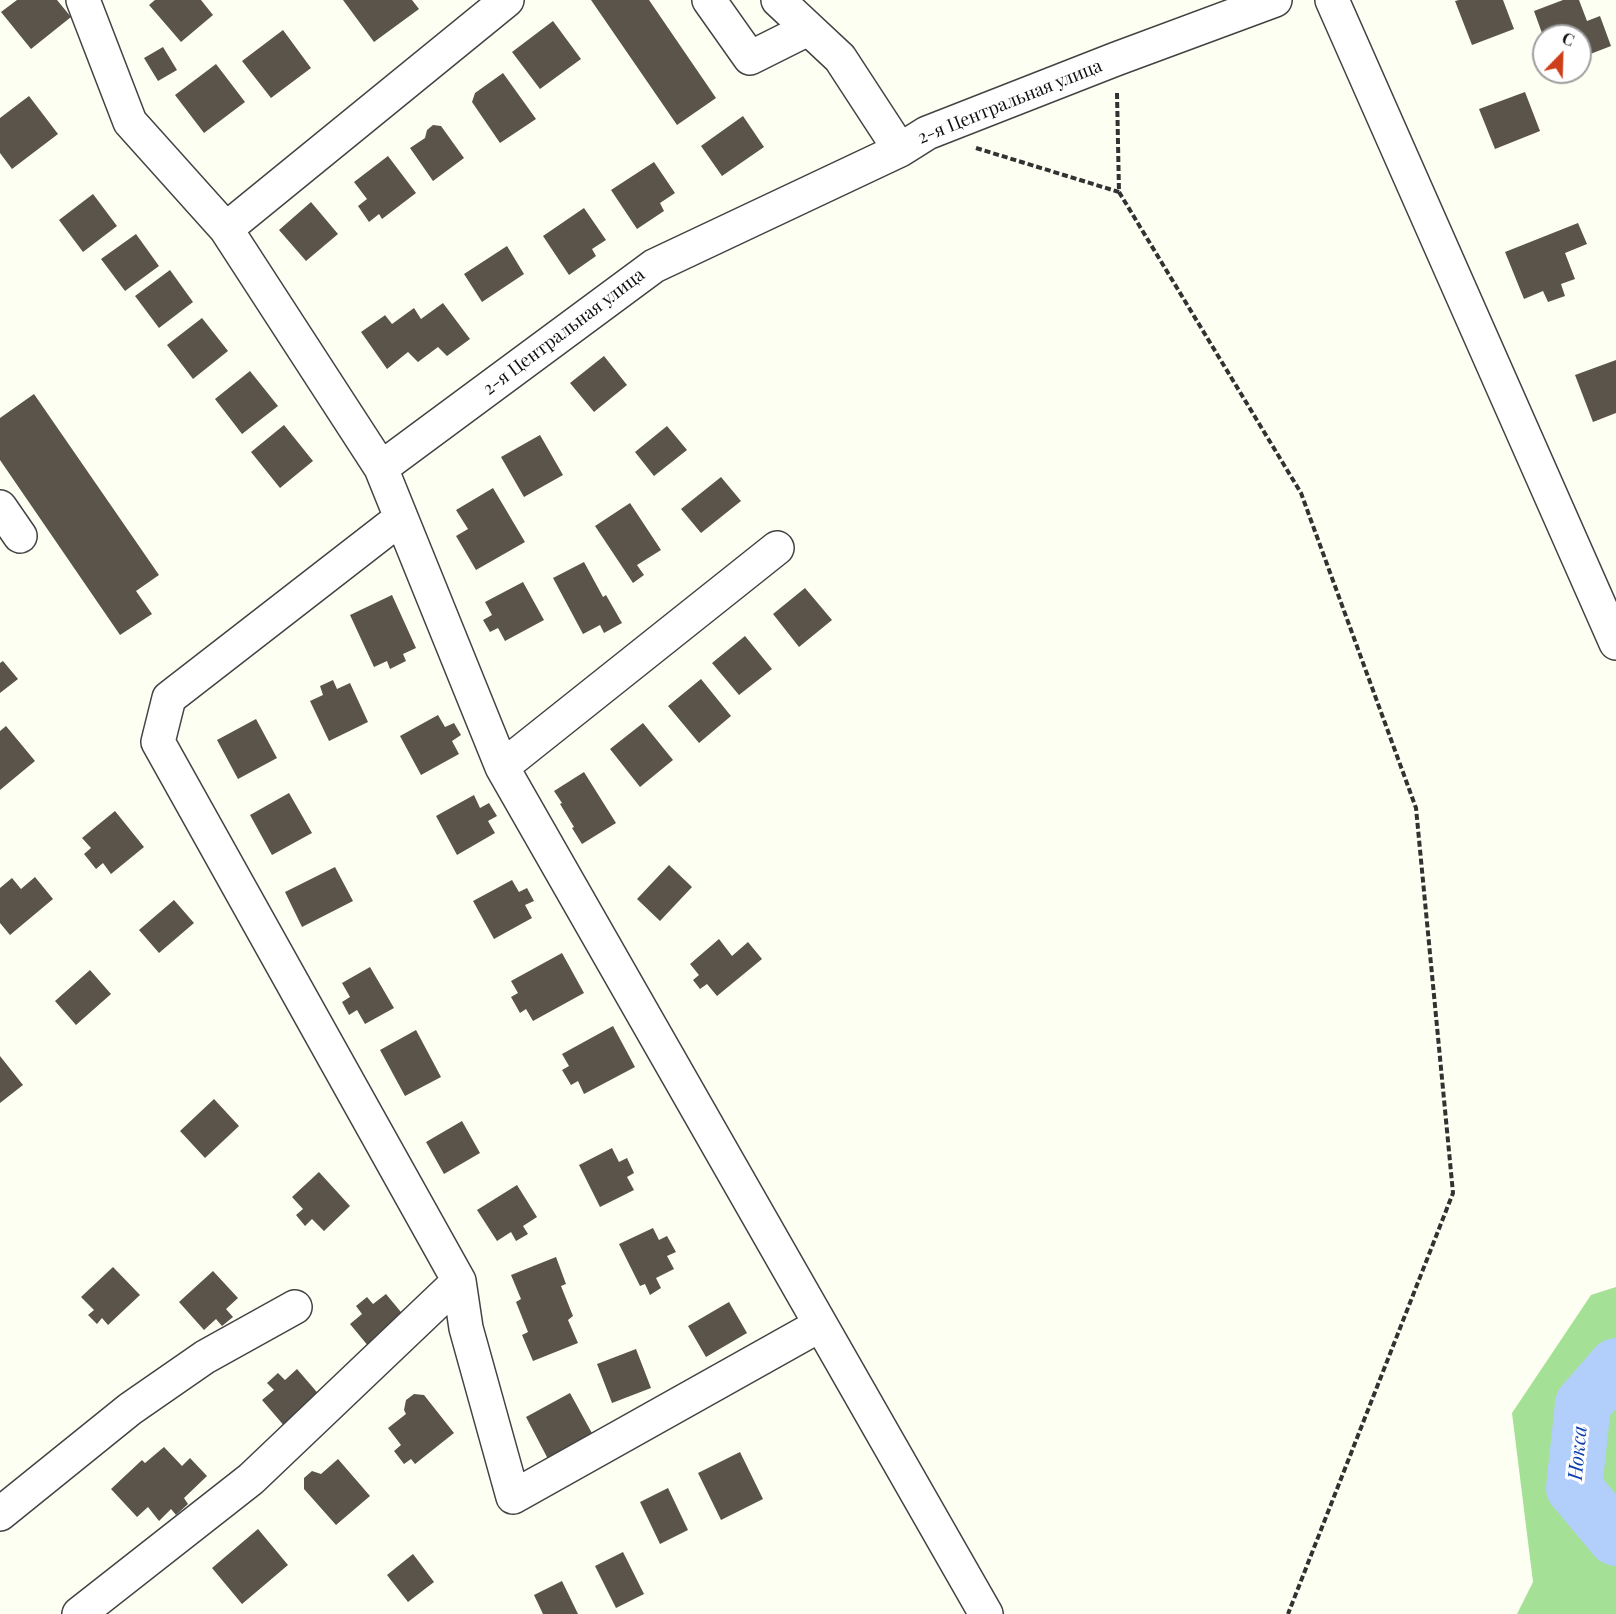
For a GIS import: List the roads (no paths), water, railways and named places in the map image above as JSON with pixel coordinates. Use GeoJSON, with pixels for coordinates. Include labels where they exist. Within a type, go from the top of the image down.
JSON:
{"type":"FeatureCollection","features":[{"type":"Feature","properties":{"kind":"street"},"geometry":{"type":"LineString","coordinates":[[83,0],[130,122],[226,229],[381,468],[502,767],[986,1614]]}},
{"type":"Feature","properties":{"kind":"street"},"geometry":{"type":"LineString","coordinates":[[226,229],[507,0]]}},
{"type":"Feature","properties":{"kind":"street"},"geometry":{"type":"LineString","coordinates":[[709,0],[750,58],[808,28]]}},
{"type":"Feature","properties":{"kind":"street"},"geometry":{"type":"LineString","coordinates":[[778,0],[840,58],[914,142]]}},
{"type":"Feature","properties":{"kind":"street","name":"2-я Центральная улица"},"geometry":{"type":"LineString","coordinates":[[381,468],[654,266],[914,142],[1116,59],[1275,0]]}},
{"type":"Feature","properties":{"kind":"street"},"geometry":{"type":"LineString","coordinates":[[1332,0],[1616,643]]}},
{"type":"Feature","properties":{"kind":"street"},"geometry":{"type":"LineString","coordinates":[[0,507],[20,536]]}},
{"type":"Feature","properties":{"kind":"street"},"geometry":{"type":"LineString","coordinates":[[401,518],[169,698],[158,742],[459,1281],[466,1328],[513,1497],[820,1325]]}},
{"type":"Feature","properties":{"kind":"street"},"geometry":{"type":"LineString","coordinates":[[502,767],[777,548]]}},
{"type":"Feature","properties":{"kind":"street"},"geometry":{"type":"LineString","coordinates":[[79,1614],[251,1479],[459,1281]]}},
{"type":"Feature","properties":{"kind":"street"},"geometry":{"type":"LineString","coordinates":[[0,1514],[130,1409],[205,1357],[295,1307]]}},
{"type":"Feature","properties":{"kind":"waterway","name":"Нокса"},"geometry":{"type":"LineString","coordinates":[[1616,1366],[1583,1404],[1574,1488],[1616,1538]]}}]}
